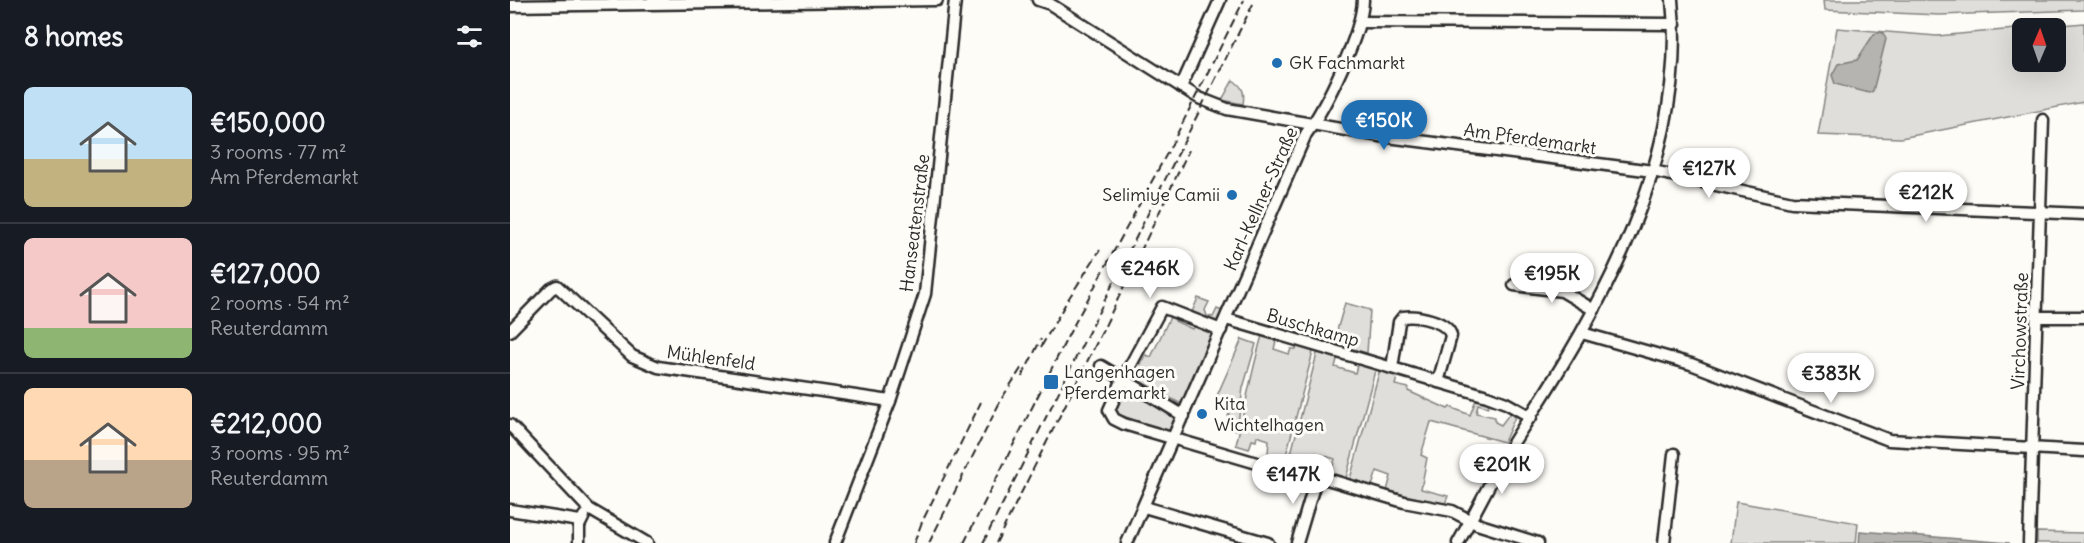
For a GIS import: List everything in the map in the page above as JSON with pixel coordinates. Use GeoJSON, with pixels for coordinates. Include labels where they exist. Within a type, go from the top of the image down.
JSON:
{"type":"FeatureCollection","features":[{"type":"Feature","properties":{"kind":"street"},"geometry":{"type":"LineString","coordinates":[[510,6],[631,2],[937,0]]}},
{"type":"Feature","properties":{"kind":"street","name":"Hanseatenstraße"},"geometry":{"type":"LineString","coordinates":[[835,543],[890,401],[922,303],[929,270],[955,0]]}},
{"type":"Feature","properties":{"kind":"street","name":"Am Pferdemarkt"},"geometry":{"type":"LineString","coordinates":[[1038,0],[1050,4],[1181,87],[1216,106],[1312,125],[1653,171],[1792,202],[2084,214]]}},
{"type":"Feature","properties":{"kind":"street"},"geometry":{"type":"LineString","coordinates":[[1181,87],[1220,0]]}},
{"type":"Feature","properties":{"kind":"street","name":"Karl-Kellner-Straße"},"geometry":{"type":"LineString","coordinates":[[1127,543],[1306,134],[1360,22],[1363,0]]}},
{"type":"Feature","properties":{"kind":"street"},"geometry":{"type":"LineString","coordinates":[[1458,543],[1582,333],[1626,243],[1653,171],[1673,69],[1675,24],[1672,0]]}},
{"type":"Feature","properties":{"kind":"street"},"geometry":{"type":"LineString","coordinates":[[1360,22],[1675,24]]}},
{"type":"Feature","properties":{"kind":"street","name":"Virchowstraße"},"geometry":{"type":"LineString","coordinates":[[2029,543],[2043,120]]}},
{"type":"Feature","properties":{"kind":"street"},"geometry":{"type":"LineString","coordinates":[[1514,285],[1562,291],[1594,310]]}},
{"type":"Feature","properties":{"kind":"street","name":"Mühlenfeld"},"geometry":{"type":"LineString","coordinates":[[510,331],[551,288],[557,286],[632,356],[643,363],[890,401]]}},
{"type":"Feature","properties":{"kind":"street"},"geometry":{"type":"LineString","coordinates":[[1221,330],[1162,307],[1123,380],[1110,407],[1109,415],[1124,424],[1308,478],[1317,476],[1404,502],[1452,512],[1504,534],[1537,543]]}},
{"type":"Feature","properties":{"kind":"street"},"geometry":{"type":"LineString","coordinates":[[1392,368],[1399,322],[1403,318],[1416,317],[1446,326],[1451,336],[1438,382]]}},
{"type":"Feature","properties":{"kind":"street"},"geometry":{"type":"LineString","coordinates":[[2038,317],[2084,317]]}},
{"type":"Feature","properties":{"kind":"street","name":"Buschkamp"},"geometry":{"type":"LineString","coordinates":[[1226,319],[1506,403],[1531,417]]}},
{"type":"Feature","properties":{"kind":"street"},"geometry":{"type":"LineString","coordinates":[[1582,333],[1691,364],[1889,440],[2084,451]]}},
{"type":"Feature","properties":{"kind":"street"},"geometry":{"type":"LineString","coordinates":[[1101,366],[1184,416]]}},
{"type":"Feature","properties":{"kind":"street"},"geometry":{"type":"LineString","coordinates":[[510,425],[589,509],[647,543]]}},
{"type":"Feature","properties":{"kind":"street"},"geometry":{"type":"LineString","coordinates":[[1664,543],[1674,454]]}},
{"type":"Feature","properties":{"kind":"street"},"geometry":{"type":"LineString","coordinates":[[1297,543],[1317,476]]}},
{"type":"Feature","properties":{"kind":"street"},"geometry":{"type":"LineString","coordinates":[[1144,507],[1268,543]]}},
{"type":"Feature","properties":{"kind":"street"},"geometry":{"type":"LineString","coordinates":[[579,543],[580,521],[589,509]]}},
{"type":"Feature","properties":{"kind":"street"},"geometry":{"type":"LineString","coordinates":[[510,510],[580,521]]}},
{"type":"Feature","properties":{"kind":"shaded area"},"geometry":{"type":"Polygon","coordinates":[[[1824,0],[2084,0],[2084,10],[1939,15],[1825,10],[1824,0]]]}},
{"type":"Feature","properties":{"kind":"shaded area"},"geometry":{"type":"Polygon","coordinates":[[[2084,23],[2084,102],[1901,138],[1818,135],[1837,28],[1937,36],[2012,29],[2012,72],[2066,72],[2066,25],[2084,23]]]}},
{"type":"Feature","properties":{"kind":"shaded area"},"geometry":{"type":"Polygon","coordinates":[[[1882,32],[1886,39],[1873,91],[1869,93],[1835,84],[1832,75],[1838,64],[1857,60],[1874,34],[1882,32]]]}},
{"type":"Feature","properties":{"kind":"shaded area"},"geometry":{"type":"Polygon","coordinates":[[[1233,80],[1242,90],[1243,104],[1222,100],[1233,80]]]}},
{"type":"Feature","properties":{"kind":"shaded area"},"geometry":{"type":"Polygon","coordinates":[[[1198,298],[1209,302],[1205,310],[1207,316],[1213,317],[1217,309],[1222,311],[1217,323],[1192,312],[1198,298]]]}},
{"type":"Feature","properties":{"kind":"shaded area"},"geometry":{"type":"Polygon","coordinates":[[[1345,303],[1370,310],[1367,353],[1333,344],[1345,303]]]}},
{"type":"Feature","properties":{"kind":"shaded area"},"geometry":{"type":"Polygon","coordinates":[[[1171,315],[1177,316],[1175,321],[1192,329],[1196,321],[1214,329],[1181,404],[1129,375],[1137,362],[1141,364],[1146,355],[1151,357],[1171,315]]]}},
{"type":"Feature","properties":{"kind":"shaded area"},"geometry":{"type":"Polygon","coordinates":[[[1263,332],[1277,337],[1274,349],[1289,354],[1291,349],[1296,349],[1297,344],[1314,348],[1285,459],[1268,454],[1269,440],[1257,436],[1256,441],[1252,440],[1249,449],[1236,445],[1263,332]]]}},
{"type":"Feature","properties":{"kind":"shaded area"},"geometry":{"type":"Polygon","coordinates":[[[1242,339],[1256,344],[1243,388],[1237,430],[1226,427],[1231,403],[1216,398],[1242,339]]]}},
{"type":"Feature","properties":{"kind":"shaded area"},"geometry":{"type":"Polygon","coordinates":[[[1318,350],[1338,356],[1335,367],[1355,373],[1358,362],[1376,367],[1346,478],[1331,473],[1335,459],[1315,453],[1310,467],[1289,461],[1318,350]]]}},
{"type":"Feature","properties":{"kind":"shaded area"},"geometry":{"type":"Polygon","coordinates":[[[1380,369],[1398,374],[1395,385],[1409,388],[1408,391],[1448,409],[1450,407],[1470,415],[1477,397],[1489,402],[1488,407],[1478,404],[1476,413],[1495,417],[1495,422],[1501,425],[1510,413],[1515,417],[1504,442],[1431,422],[1421,455],[1427,458],[1421,489],[1448,496],[1445,504],[1387,491],[1391,476],[1377,471],[1372,486],[1350,479],[1380,369]]]}},
{"type":"Feature","properties":{"kind":"shaded area"},"geometry":{"type":"Polygon","coordinates":[[[1126,386],[1179,417],[1170,433],[1123,416],[1122,420],[1115,415],[1114,406],[1126,386]]]}},
{"type":"Feature","properties":{"kind":"shaded area"},"geometry":{"type":"Polygon","coordinates":[[[1736,502],[1858,523],[1856,543],[1731,543],[1736,502]]]}},
{"type":"Feature","properties":{"kind":"shaded area"},"geometry":{"type":"Polygon","coordinates":[[[1860,531],[2010,543],[1859,543],[1860,531]]]}},
{"type":"Feature","properties":{"kind":"shaded area"},"geometry":{"type":"Polygon","coordinates":[[[2037,532],[2084,533],[2084,543],[2037,543],[2037,532]]]}},
{"type":"Feature","properties":{"kind":"railway"},"geometry":{"type":"LineString","coordinates":[[964,543],[1070,332],[1171,146],[1244,0]]}},
{"type":"Feature","properties":{"kind":"railway"},"geometry":{"type":"LineString","coordinates":[[983,543],[1255,0]]}},
{"type":"Feature","properties":{"kind":"railway"},"geometry":{"type":"LineString","coordinates":[[996,543],[1104,328],[1189,150]]}},
{"type":"Feature","properties":{"kind":"railway"},"geometry":{"type":"LineString","coordinates":[[1041,347],[1100,250]]}},
{"type":"Feature","properties":{"kind":"railway"},"geometry":{"type":"LineString","coordinates":[[1022,377],[1041,339]]}},
{"type":"Feature","properties":{"kind":"railway"},"geometry":{"type":"LineString","coordinates":[[929,543],[1002,398],[1022,367]]}},
{"type":"Feature","properties":{"kind":"railway"},"geometry":{"type":"LineString","coordinates":[[914,543],[981,402]]}},
{"type":"Feature","properties":{"kind":"place","name":"GK Fachmarkt"},"geometry":{"type":"Point","coordinates":[1277,63]}},
{"type":"Feature","properties":{"kind":"place","name":"Selimiye Camii"},"geometry":{"type":"Point","coordinates":[1232,195]}},
{"type":"Feature","properties":{"kind":"place","name":"Langenhagen Pferdemarkt"},"geometry":{"type":"Point","coordinates":[1051,382]}},
{"type":"Feature","properties":{"kind":"place","name":"Kita Wichtelhagen"},"geometry":{"type":"Point","coordinates":[1202,414]}}]}
